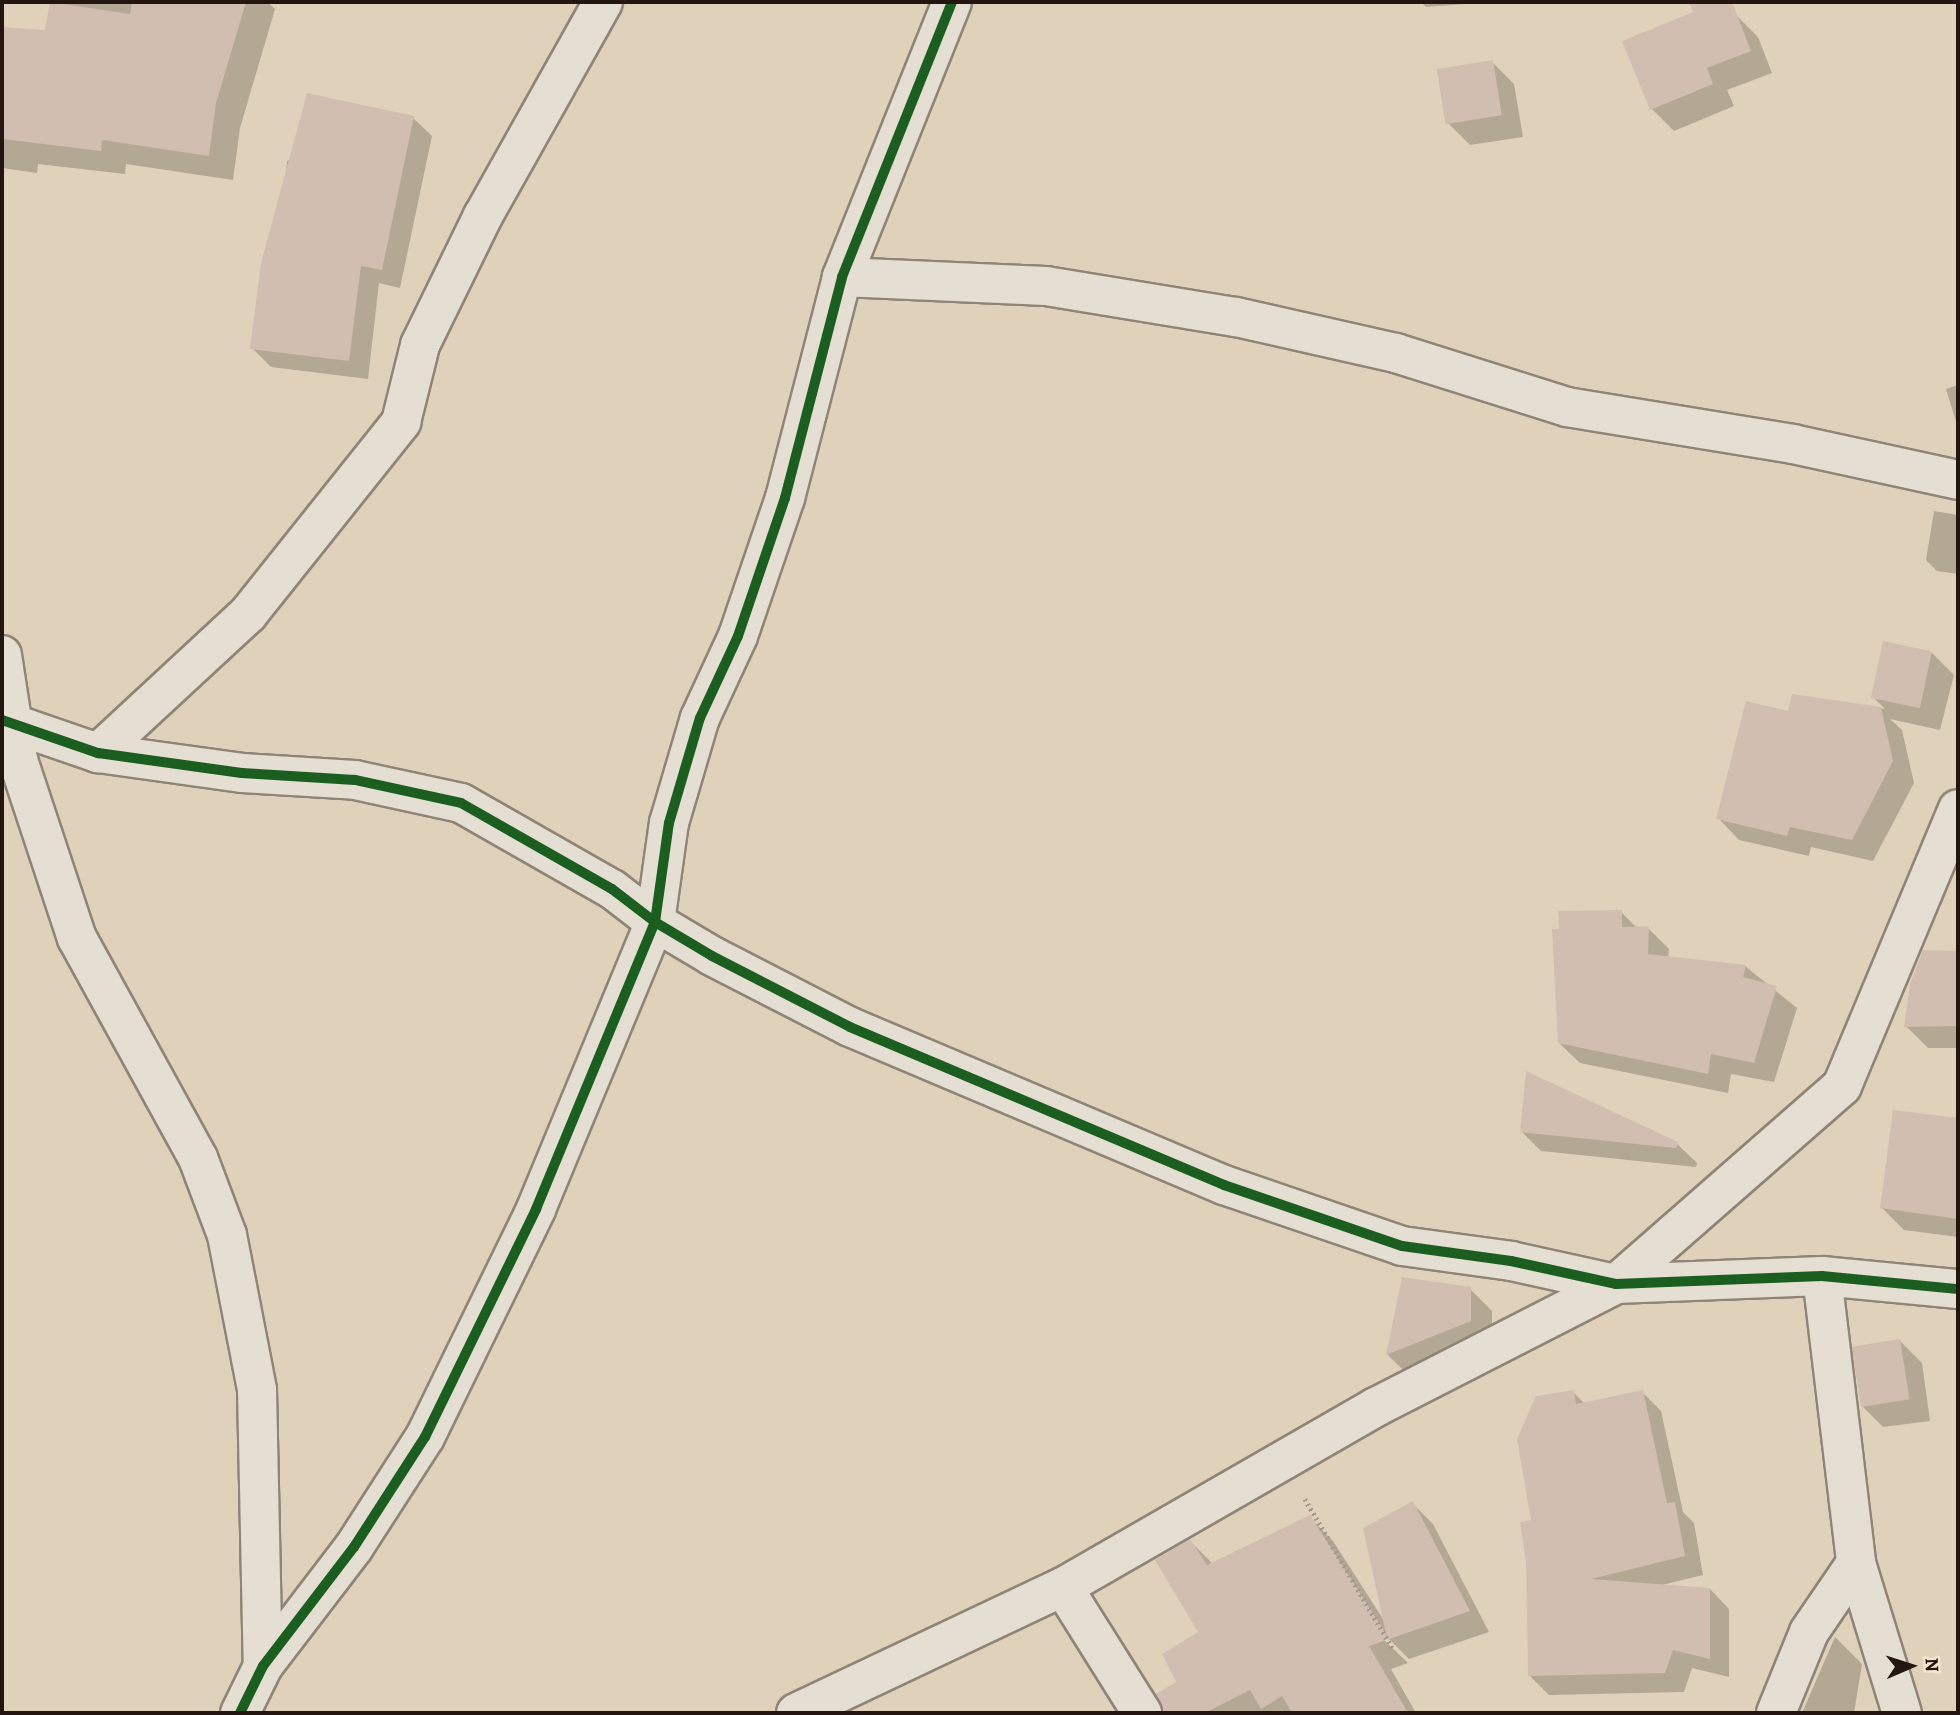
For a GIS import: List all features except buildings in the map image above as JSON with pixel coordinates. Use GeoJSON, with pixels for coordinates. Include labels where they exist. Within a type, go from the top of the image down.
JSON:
{"type":"FeatureCollection","features":[{"type":"Feature","properties":{"kind":"street"},"geometry":{"type":"LineString","coordinates":[[240,1713],[262,1666],[354,1547],[425,1437],[536,1209],[655,922],[669,823],[700,718],[738,636],[785,498],[842,278],[952,2]]}},
{"type":"Feature","properties":{"kind":"street"},"geometry":{"type":"LineString","coordinates":[[98,753],[248,614],[401,422],[420,345],[489,205],[599,3]]}},
{"type":"Feature","properties":{"kind":"street"},"geometry":{"type":"LineString","coordinates":[[842,278],[1046,286],[1236,317],[1396,353],[1567,407],[1793,444],[1958,480]]}},
{"type":"Feature","properties":{"kind":"street"},"geometry":{"type":"LineString","coordinates":[[2,655],[10,764],[77,938],[198,1158],[227,1235],[257,1390],[262,1666]]}},
{"type":"Feature","properties":{"kind":"street"},"geometry":{"type":"LineString","coordinates":[[6,721],[98,753],[242,773],[355,780],[461,803],[612,889],[655,922],[850,1027],[1224,1185],[1402,1246],[1511,1261],[1616,1284],[1822,1276],[1958,1289]]}},
{"type":"Feature","properties":{"kind":"street"},"geometry":{"type":"LineString","coordinates":[[796,1713],[1063,1587],[1376,1407],[1616,1284],[1842,1086],[1958,809]]}},
{"type":"Feature","properties":{"kind":"street"},"geometry":{"type":"LineString","coordinates":[[1822,1276],[1856,1563],[1902,1713]]}},
{"type":"Feature","properties":{"kind":"street"},"geometry":{"type":"LineString","coordinates":[[1776,1713],[1809,1632],[1856,1563]]}},
{"type":"Feature","properties":{"kind":"street"},"geometry":{"type":"LineString","coordinates":[[1063,1587],[1142,1713]]}},
{"type":"Feature","properties":{"kind":"path"},"geometry":{"type":"LineString","coordinates":[[1284,1462],[1394,1651]]}},
{"type":"Feature","properties":{"kind":"cycle path"},"geometry":{"type":"LineString","coordinates":[[240,1713],[263,1666],[354,1547],[425,1437],[536,1209],[655,922],[669,823],[700,718],[738,636],[785,498],[842,277],[952,2]]}},
{"type":"Feature","properties":{"kind":"cycle path"},"geometry":{"type":"LineString","coordinates":[[2,720],[98,753],[242,773],[355,780],[461,803],[612,889],[655,922],[712,956],[850,1027],[1224,1185],[1402,1246],[1511,1261],[1616,1284],[1822,1276],[1958,1289]]}}]}
